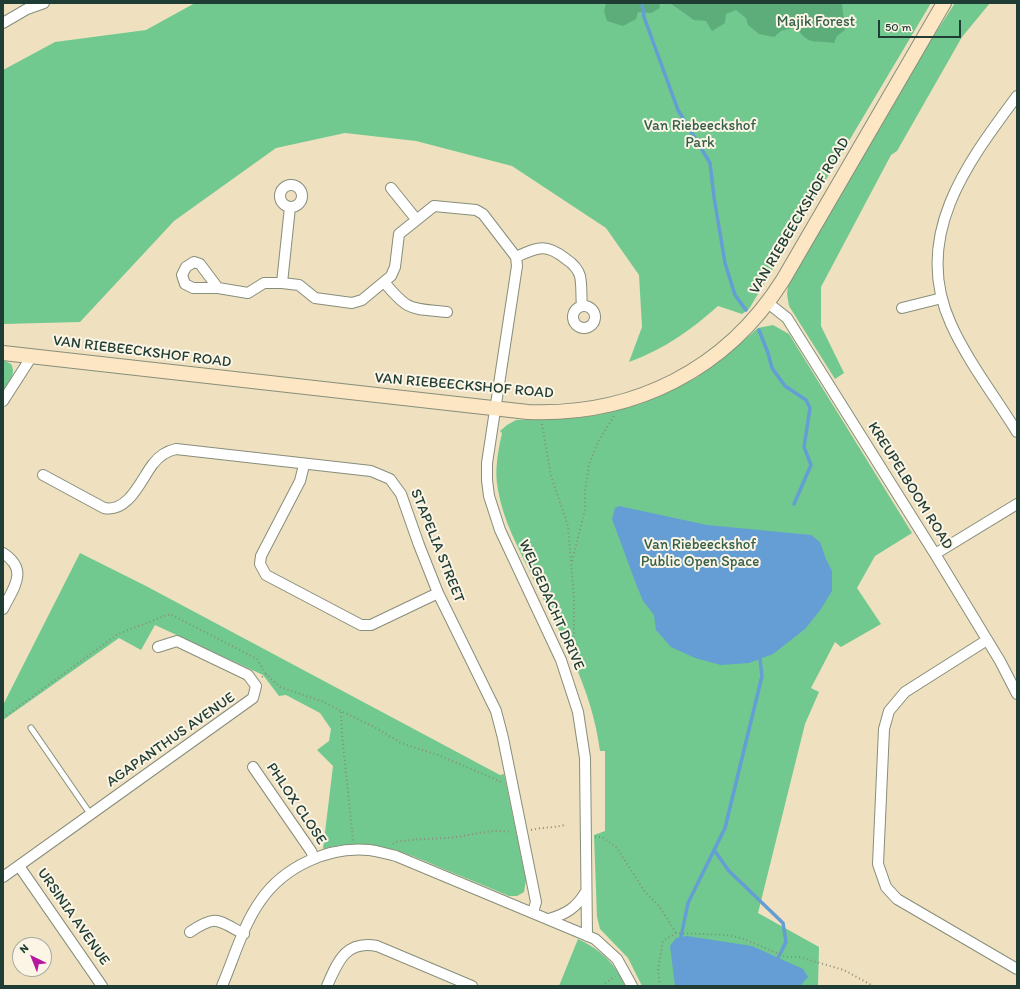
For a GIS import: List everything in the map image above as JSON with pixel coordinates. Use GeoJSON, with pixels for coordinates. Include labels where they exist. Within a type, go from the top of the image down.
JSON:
{"type":"FeatureCollection","features":[{"type":"Feature","properties":{"kind":"street"},"geometry":{"type":"LineString","coordinates":[[3,23],[27,9],[44,3]]}},
{"type":"Feature","properties":{"kind":"street","name":"VAN RIEBEECKSHOF ROAD"},"geometry":{"type":"LineString","coordinates":[[3,353],[496,409],[544,413],[578,411],[614,405],[651,392],[671,384],[709,361],[738,336],[768,303],[787,274],[944,3]]}},
{"type":"Feature","properties":{"kind":"street","name":"VAN RIEBEECKSHOF ROAD"},"geometry":{"type":"LineString","coordinates":[[927,34],[949,3]]}},
{"type":"Feature","properties":{"kind":"street"},"geometry":{"type":"LineString","coordinates":[[1017,96],[997,123],[965,172],[946,211],[938,255],[939,284],[942,298],[956,334],[1017,432]]}},
{"type":"Feature","properties":{"kind":"street"},"geometry":{"type":"LineString","coordinates":[[392,188],[416,219]]}},
{"type":"Feature","properties":{"kind":"street"},"geometry":{"type":"LineString","coordinates":[[218,288],[248,293],[264,283],[282,283],[299,285],[315,298],[352,302],[362,300],[391,276],[395,267],[399,234],[434,206],[476,210],[483,214],[516,257],[530,251],[545,248],[557,251],[572,263],[580,275],[582,306]]}},
{"type":"Feature","properties":{"kind":"street"},"geometry":{"type":"LineString","coordinates":[[282,283],[290,207]]}},
{"type":"Feature","properties":{"kind":"street","name":"WELGEDACHT DRIVE"},"geometry":{"type":"LineString","coordinates":[[516,257],[514,292],[487,463],[489,496],[500,530],[561,660],[578,712],[583,736],[585,758],[585,893],[587,936]]}},
{"type":"Feature","properties":{"kind":"street"},"geometry":{"type":"LineString","coordinates":[[384,282],[405,305],[447,312]]}},
{"type":"Feature","properties":{"kind":"street"},"geometry":{"type":"LineString","coordinates":[[902,308],[942,298]]}},
{"type":"Feature","properties":{"kind":"street","name":"KREUPELBOOM ROAD"},"geometry":{"type":"LineString","coordinates":[[768,303],[787,318],[935,554],[987,640],[1017,694]]}},
{"type":"Feature","properties":{"kind":"street"},"geometry":{"type":"LineString","coordinates":[[3,401],[32,356]]}},
{"type":"Feature","properties":{"kind":"street","name":"STAPELIA STREET"},"geometry":{"type":"LineString","coordinates":[[43,476],[104,508],[118,507],[138,489],[153,464],[160,456],[168,451],[176,449],[304,465],[371,471],[384,476],[394,483],[404,499],[419,545],[438,593],[496,711],[536,902],[532,912]]}},
{"type":"Feature","properties":{"kind":"street"},"geometry":{"type":"LineString","coordinates":[[304,465],[300,481],[261,556],[260,564],[266,575],[361,625],[370,625],[438,593]]}},
{"type":"Feature","properties":{"kind":"street"},"geometry":{"type":"LineString","coordinates":[[935,554],[1017,504]]}},
{"type":"Feature","properties":{"kind":"street"},"geometry":{"type":"LineString","coordinates":[[3,553],[14,561],[18,573],[16,582],[3,609]]}},
{"type":"Feature","properties":{"kind":"street"},"geometry":{"type":"LineString","coordinates":[[987,640],[905,692],[889,711],[884,728],[878,864],[884,884],[897,899],[1017,969]]}},
{"type":"Feature","properties":{"kind":"street","name":"AGAPANTHUS AVENUE"},"geometry":{"type":"LineString","coordinates":[[3,877],[251,702],[256,691],[254,682],[248,674],[177,641],[158,647]]}},
{"type":"Feature","properties":{"kind":"street","name":"PHLOX CLOSE"},"geometry":{"type":"LineString","coordinates":[[253,766],[311,851],[314,858]]}},
{"type":"Feature","properties":{"kind":"street"},"geometry":{"type":"LineString","coordinates":[[222,986],[251,917],[270,888],[290,871],[314,858],[354,850],[369,850],[396,856],[587,936],[606,948],[624,967],[632,986]]}},
{"type":"Feature","properties":{"kind":"street","name":"URSINIA AVENUE"},"geometry":{"type":"LineString","coordinates":[[19,866],[102,986]]}},
{"type":"Feature","properties":{"kind":"street"},"geometry":{"type":"LineString","coordinates":[[549,919],[567,913],[576,906],[585,893]]}},
{"type":"Feature","properties":{"kind":"street"},"geometry":{"type":"LineString","coordinates":[[190,932],[207,921],[214,920],[244,934]]}},
{"type":"Feature","properties":{"kind":"street"},"geometry":{"type":"LineString","coordinates":[[327,986],[340,959],[350,950],[364,945],[378,946],[472,986]]}},
{"type":"Feature","properties":{"kind":"lane"},"geometry":{"type":"LineString","coordinates":[[31,728],[91,815]]}},
{"type":"Feature","properties":{"kind":"path"},"geometry":{"type":"LineString","coordinates":[[572,562],[585,510],[584,492],[590,464],[599,440],[614,417],[614,405]]}},
{"type":"Feature","properties":{"kind":"path"},"geometry":{"type":"LineString","coordinates":[[544,413],[542,422],[550,469],[568,526],[572,562],[575,627],[574,652],[561,660]]}},
{"type":"Feature","properties":{"kind":"path"},"geometry":{"type":"LineString","coordinates":[[3,718],[118,634],[170,614],[257,659],[266,674],[280,687],[321,701],[378,729],[401,743],[438,755],[506,784],[512,783]]}},
{"type":"Feature","properties":{"kind":"path"},"geometry":{"type":"LineString","coordinates":[[254,682],[266,674]]}},
{"type":"Feature","properties":{"kind":"path"},"geometry":{"type":"LineString","coordinates":[[341,711],[354,850]]}},
{"type":"Feature","properties":{"kind":"path"},"geometry":{"type":"LineString","coordinates":[[527,831],[542,827],[554,828],[565,825]]}},
{"type":"Feature","properties":{"kind":"path"},"geometry":{"type":"LineString","coordinates":[[388,846],[396,842],[426,838],[447,838],[495,831],[516,833]]}},
{"type":"Feature","properties":{"kind":"path"},"geometry":{"type":"LineString","coordinates":[[593,837],[602,837],[617,848],[645,892],[659,906],[676,933]]}},
{"type":"Feature","properties":{"kind":"path"},"geometry":{"type":"LineString","coordinates":[[660,986],[658,970],[660,950],[663,941],[676,933],[688,933],[726,935],[744,940],[786,957],[799,957],[822,962],[844,970],[873,986]]}},
{"type":"Feature","properties":{"kind":"path"},"geometry":{"type":"LineString","coordinates":[[602,986],[624,967]]}},
{"type":"Feature","properties":{"kind":"green space","name":"Van Riebeeckshof Park"},"geometry":{"type":"Polygon","coordinates":[[[195,3],[931,3],[749,309],[742,314],[718,306],[697,323],[665,345],[629,362],[642,327],[639,275],[606,228],[512,166],[416,141],[345,133],[276,148],[174,221],[80,322],[3,324],[3,70],[55,42],[146,30],[195,3]]]}},
{"type":"Feature","properties":{"kind":"green space"},"geometry":{"type":"Polygon","coordinates":[[[606,3],[659,3],[660,8],[651,13],[638,12],[636,19],[623,26],[607,21],[604,11],[606,3]]]}},
{"type":"Feature","properties":{"kind":"green space","name":"Majik Forest"},"geometry":{"type":"Polygon","coordinates":[[[670,3],[842,3],[845,30],[837,36],[834,43],[808,40],[796,27],[781,31],[774,37],[759,34],[748,25],[746,18],[736,10],[726,14],[725,23],[712,31],[706,21],[694,20],[670,3]]]}},
{"type":"Feature","properties":{"kind":"green space"},"geometry":{"type":"Polygon","coordinates":[[[955,3],[990,3],[962,37],[897,151],[891,155],[821,287],[821,326],[844,373],[835,379],[789,306],[787,294],[788,285],[931,40],[955,3]]]}},
{"type":"Feature","properties":{"kind":"green space","name":"Van Riebeeckshof Public Open Space"},"geometry":{"type":"Polygon","coordinates":[[[773,325],[789,334],[912,533],[875,556],[857,588],[881,624],[841,647],[835,642],[811,688],[819,692],[805,724],[758,913],[819,947],[818,986],[642,986],[628,958],[600,929],[597,917],[594,835],[605,831],[605,751],[600,751],[590,704],[573,660],[516,543],[503,512],[496,476],[502,433],[500,431],[516,420],[577,418],[598,415],[640,404],[696,378],[727,355],[758,328],[773,325]]]}},
{"type":"Feature","properties":{"kind":"green space"},"geometry":{"type":"Polygon","coordinates":[[[3,360],[11,364],[13,371],[11,378],[3,392],[3,360]]]}},
{"type":"Feature","properties":{"kind":"green space"},"geometry":{"type":"Polygon","coordinates":[[[80,553],[146,586],[500,775],[504,774],[526,880],[524,892],[517,896],[509,896],[411,856],[384,847],[355,844],[323,849],[333,766],[317,750],[329,741],[331,729],[320,713],[286,695],[279,696],[263,675],[155,625],[141,650],[119,638],[3,720],[3,705],[80,553]]]}},
{"type":"Feature","properties":{"kind":"green space"},"geometry":{"type":"Polygon","coordinates":[[[578,939],[600,952],[612,964],[625,986],[559,986],[578,939]]]}},
{"type":"Feature","properties":{"kind":"water"},"geometry":{"type":"Polygon","coordinates":[[[619,506],[707,525],[811,535],[820,542],[832,571],[832,591],[821,609],[805,629],[773,654],[749,663],[721,665],[695,658],[671,647],[656,630],[654,615],[643,601],[612,519],[615,508],[619,506]]]}},
{"type":"Feature","properties":{"kind":"water"},"geometry":{"type":"Polygon","coordinates":[[[687,936],[752,946],[803,969],[808,977],[800,986],[675,986],[670,946],[676,938],[687,936]]]}},
{"type":"Feature","properties":{"kind":"waterway"},"geometry":{"type":"LineString","coordinates":[[642,3],[644,17],[678,110],[710,163],[725,263],[735,295],[746,310]]}},
{"type":"Feature","properties":{"kind":"waterway"},"geometry":{"type":"LineString","coordinates":[[759,330],[772,368],[785,386],[806,400],[810,408],[804,447],[811,465],[794,504]]}},
{"type":"Feature","properties":{"kind":"waterway"},"geometry":{"type":"LineString","coordinates":[[681,937],[688,903],[725,828],[762,676],[760,659]]}},
{"type":"Feature","properties":{"kind":"waterway"},"geometry":{"type":"LineString","coordinates":[[714,850],[729,871],[783,923],[786,942],[778,958]]}}]}
